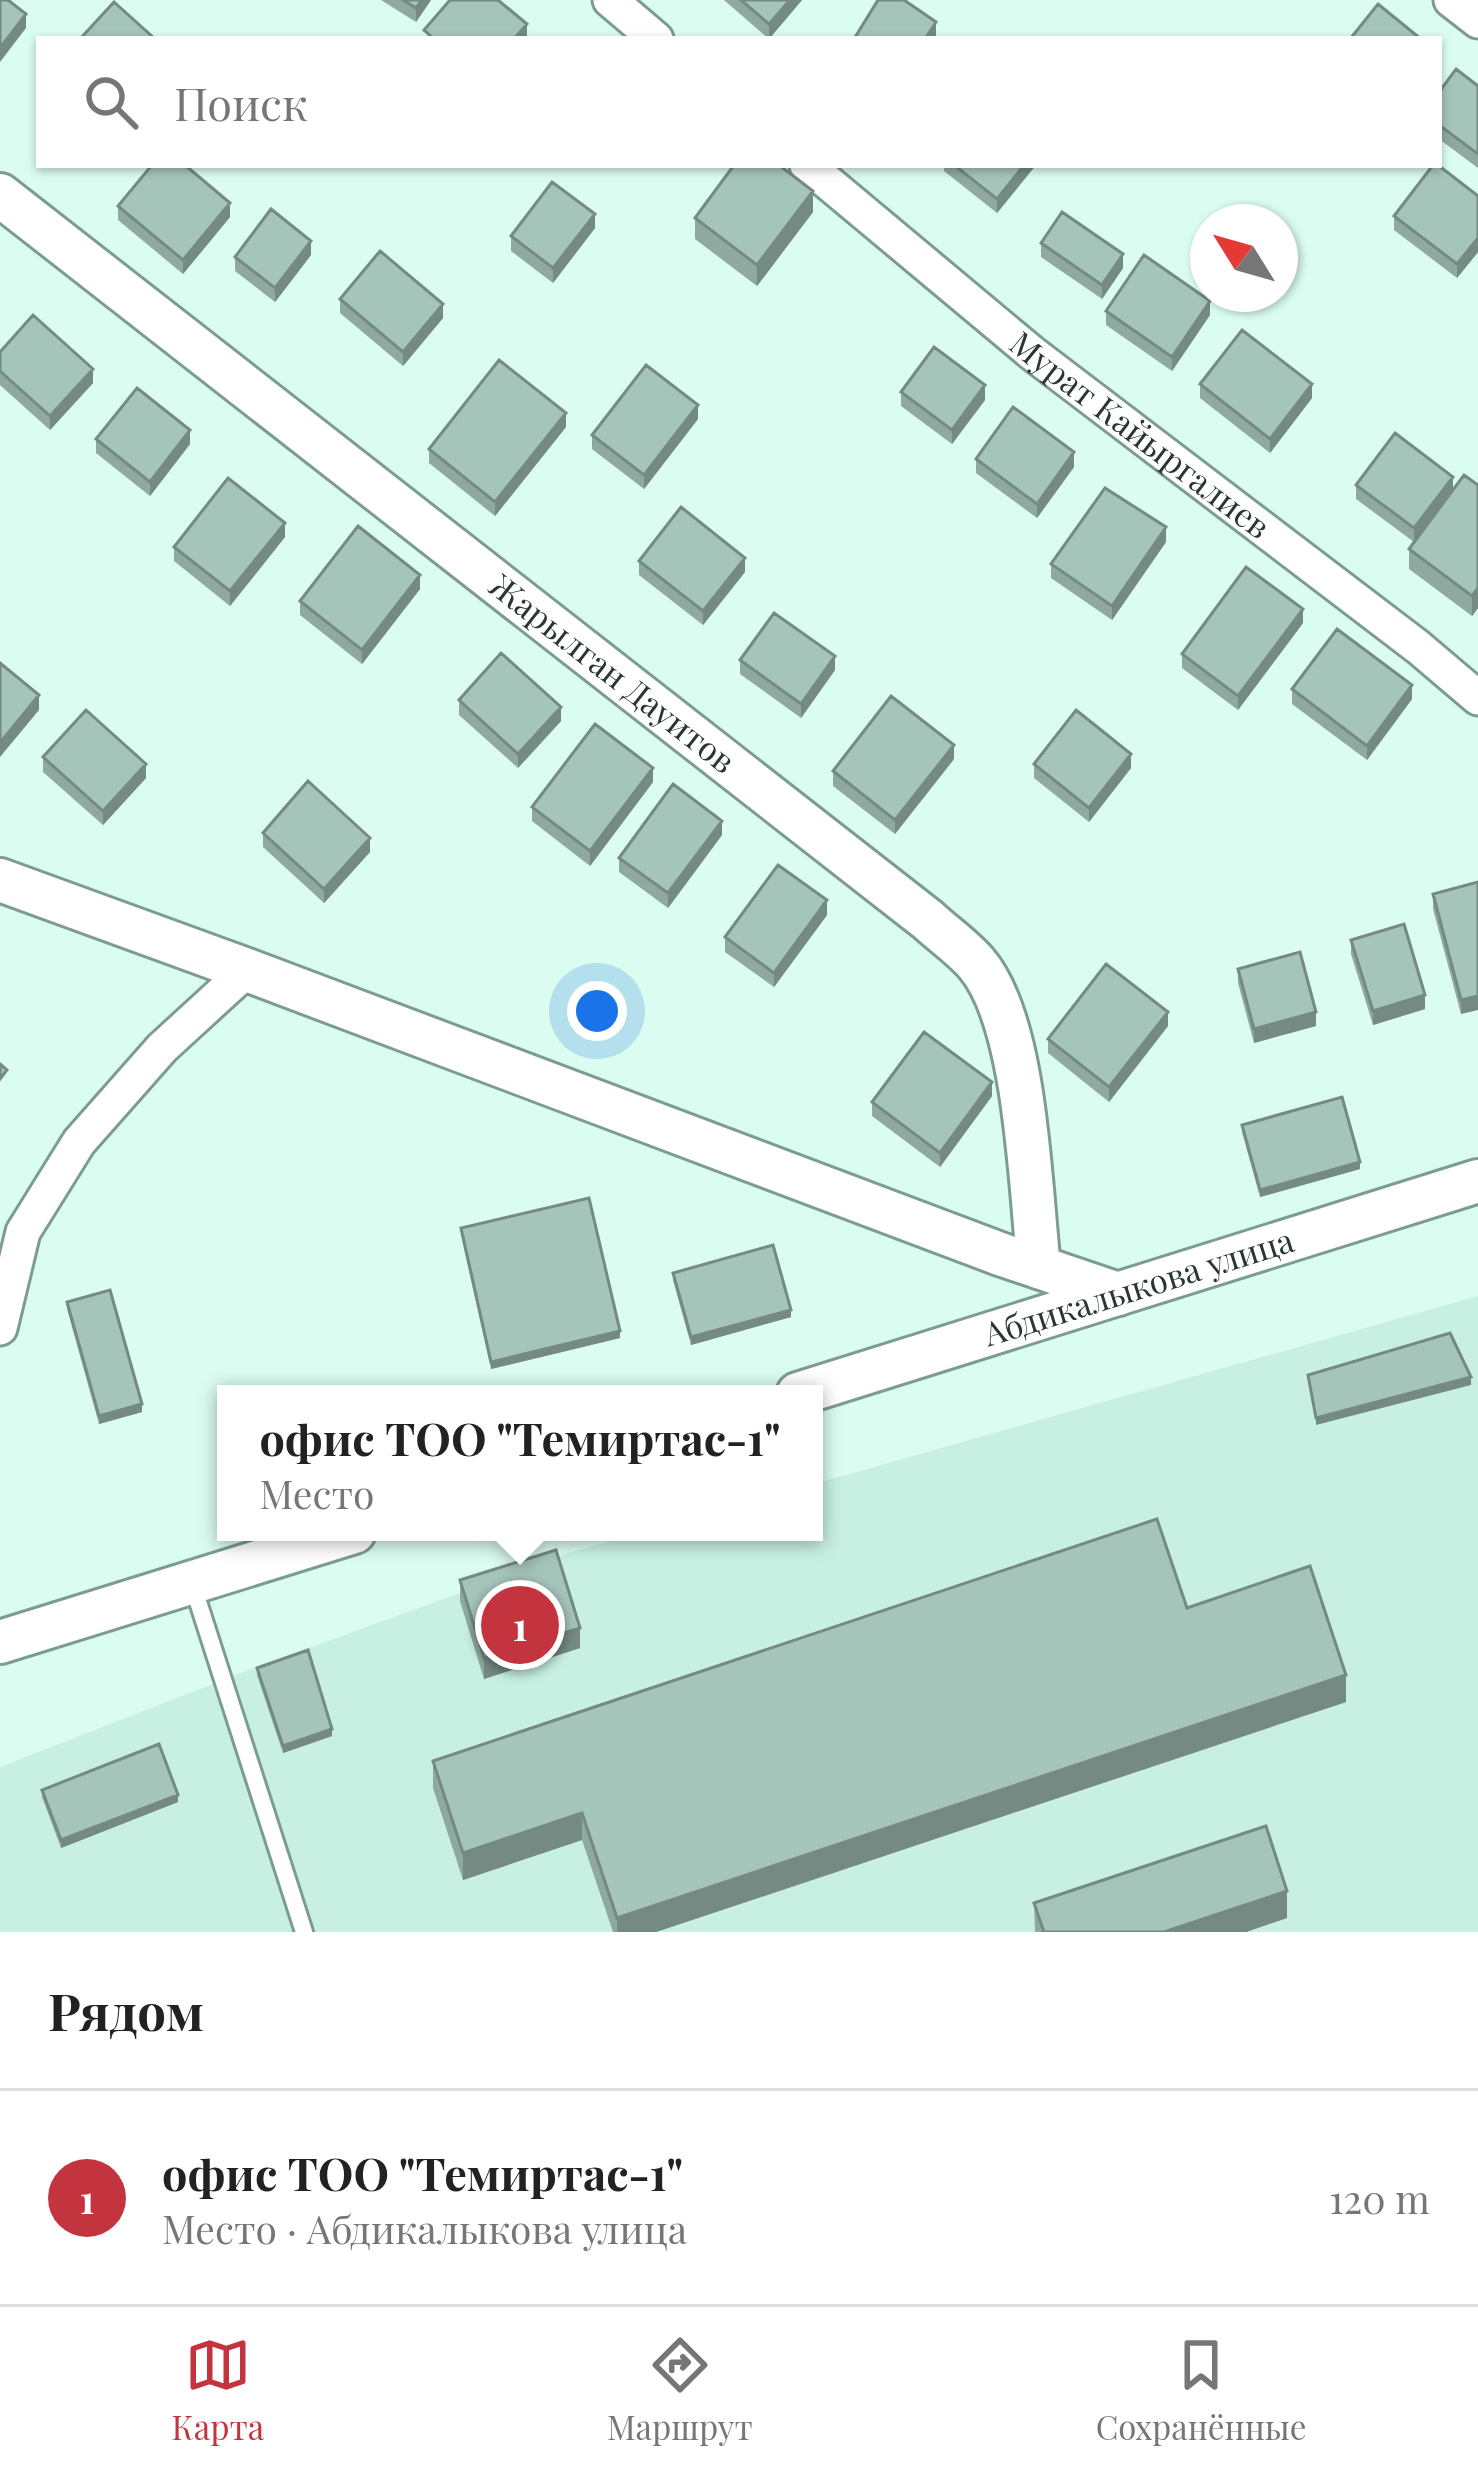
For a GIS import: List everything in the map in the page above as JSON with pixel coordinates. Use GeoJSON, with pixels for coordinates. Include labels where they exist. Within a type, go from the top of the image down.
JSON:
{"type":"FeatureCollection","features":[{"type":"Feature","properties":{"kind":"street"},"geometry":{"type":"LineString","coordinates":[[610,0],[652,36]]}},
{"type":"Feature","properties":{"kind":"street"},"geometry":{"type":"LineString","coordinates":[[1451,0],[1478,21]]}},
{"type":"Feature","properties":{"kind":"street","name":"Мурат Кайыргалиев"},"geometry":{"type":"LineString","coordinates":[[811,168],[1032,353],[1418,647],[1478,698]]}},
{"type":"Feature","properties":{"kind":"street","name":"Жарылган Дауитов"},"geometry":{"type":"LineString","coordinates":[[0,195],[928,920],[978,965],[1004,1016],[1018,1075],[1039,1267]]}},
{"type":"Feature","properties":{"kind":"street"},"geometry":{"type":"LineString","coordinates":[[0,880],[1118,1294]]}},
{"type":"Feature","properties":{"kind":"street"},"geometry":{"type":"LineString","coordinates":[[0,1328],[23,1232],[79,1142],[162,1048],[247,970]]}},
{"type":"Feature","properties":{"kind":"street","name":"Абдикалыкова улица"},"geometry":{"type":"LineString","coordinates":[[823,1386],[1478,1180]]}},
{"type":"Feature","properties":{"kind":"street"},"geometry":{"type":"LineString","coordinates":[[0,1642],[325,1541]]}},
{"type":"Feature","properties":{"kind":"lane"},"geometry":{"type":"LineString","coordinates":[[192,1582],[304,1932]]}},
{"type":"Feature","properties":{"kind":"shaded area"},"geometry":{"type":"Polygon","coordinates":[[[1478,1296],[1478,1932],[0,1932],[0,1767],[246,1671],[612,1541],[823,1541],[823,1481],[1478,1296]]]}},
{"type":"Feature","properties":{"kind":"building"},"geometry":{"type":"Polygon","coordinates":[[[0,0],[8,0],[26,14],[0,48],[0,0]]]}},
{"type":"Feature","properties":{"kind":"building"},"geometry":{"type":"Polygon","coordinates":[[[450,0],[498,0],[527,24],[517,36],[431,36],[424,30],[450,0]]]}},
{"type":"Feature","properties":{"kind":"building"},"geometry":{"type":"Polygon","coordinates":[[[741,0],[790,0],[769,24],[741,0]]]}},
{"type":"Feature","properties":{"kind":"building"},"geometry":{"type":"Polygon","coordinates":[[[878,0],[904,0],[936,22],[927,36],[856,36],[878,0]]]}},
{"type":"Feature","properties":{"kind":"building"},"geometry":{"type":"Polygon","coordinates":[[[114,2],[152,36],[83,36],[114,2]]]}},
{"type":"Feature","properties":{"kind":"building"},"geometry":{"type":"Polygon","coordinates":[[[1378,4],[1417,36],[1352,36],[1378,4]]]}},
{"type":"Feature","properties":{"kind":"building"},"geometry":{"type":"Polygon","coordinates":[[[1456,69],[1478,86],[1478,154],[1442,127],[1442,88],[1456,69]]]}},
{"type":"Feature","properties":{"kind":"building"},"geometry":{"type":"Polygon","coordinates":[[[150,168],[189,168],[230,203],[183,260],[118,206],[150,168]]]}},
{"type":"Feature","properties":{"kind":"building"},"geometry":{"type":"Polygon","coordinates":[[[732,168],[783,168],[813,191],[757,265],[695,218],[732,168]]]}},
{"type":"Feature","properties":{"kind":"building"},"geometry":{"type":"Polygon","coordinates":[[[958,168],[1022,168],[997,199],[958,168]]]}},
{"type":"Feature","properties":{"kind":"building"},"geometry":{"type":"Polygon","coordinates":[[[1431,168],[1442,168],[1478,196],[1478,238],[1457,264],[1394,216],[1431,168]]]}},
{"type":"Feature","properties":{"kind":"building"},"geometry":{"type":"Polygon","coordinates":[[[552,182],[595,214],[553,268],[511,236],[552,182]]]}},
{"type":"Feature","properties":{"kind":"building"},"geometry":{"type":"Polygon","coordinates":[[[271,209],[311,241],[275,288],[235,257],[271,209]]]}},
{"type":"Feature","properties":{"kind":"building"},"geometry":{"type":"Polygon","coordinates":[[[1062,212],[1123,254],[1102,285],[1041,243],[1062,212]]]}},
{"type":"Feature","properties":{"kind":"building"},"geometry":{"type":"Polygon","coordinates":[[[380,251],[443,304],[403,352],[340,299],[380,251]]]}},
{"type":"Feature","properties":{"kind":"building"},"geometry":{"type":"Polygon","coordinates":[[[1144,255],[1190,287],[1190,312],[1203,312],[1172,357],[1106,311],[1144,255]]]}},
{"type":"Feature","properties":{"kind":"building"},"geometry":{"type":"Polygon","coordinates":[[[33,315],[93,369],[50,416],[0,371],[0,352],[33,315]]]}},
{"type":"Feature","properties":{"kind":"building"},"geometry":{"type":"Polygon","coordinates":[[[1242,330],[1312,384],[1270,439],[1200,384],[1242,330]]]}},
{"type":"Feature","properties":{"kind":"building"},"geometry":{"type":"Polygon","coordinates":[[[934,347],[985,385],[952,430],[901,392],[934,347]]]}},
{"type":"Feature","properties":{"kind":"building"},"geometry":{"type":"Polygon","coordinates":[[[499,360],[566,413],[495,502],[429,449],[499,360]]]}},
{"type":"Feature","properties":{"kind":"building"},"geometry":{"type":"Polygon","coordinates":[[[646,365],[698,405],[644,475],[592,435],[646,365]]]}},
{"type":"Feature","properties":{"kind":"building"},"geometry":{"type":"Polygon","coordinates":[[[137,388],[190,430],[150,482],[96,439],[137,388]]]}},
{"type":"Feature","properties":{"kind":"building"},"geometry":{"type":"Polygon","coordinates":[[[1013,407],[1074,452],[1037,504],[976,459],[1013,407]]]}},
{"type":"Feature","properties":{"kind":"building"},"geometry":{"type":"Polygon","coordinates":[[[1395,433],[1453,477],[1414,528],[1356,485],[1395,433]]]}},
{"type":"Feature","properties":{"kind":"building"},"geometry":{"type":"Polygon","coordinates":[[[1464,475],[1478,485],[1478,588],[1472,596],[1409,549],[1464,475]]]}},
{"type":"Feature","properties":{"kind":"building"},"geometry":{"type":"Polygon","coordinates":[[[228,478],[285,523],[230,591],[174,547],[228,478]]]}},
{"type":"Feature","properties":{"kind":"building"},"geometry":{"type":"Polygon","coordinates":[[[1105,488],[1166,527],[1112,606],[1051,564],[1105,488]]]}},
{"type":"Feature","properties":{"kind":"building"},"geometry":{"type":"Polygon","coordinates":[[[681,507],[745,558],[703,611],[639,561],[681,507]]]}},
{"type":"Feature","properties":{"kind":"building"},"geometry":{"type":"Polygon","coordinates":[[[358,526],[420,575],[362,650],[300,601],[358,526]]]}},
{"type":"Feature","properties":{"kind":"building"},"geometry":{"type":"Polygon","coordinates":[[[1246,567],[1303,609],[1238,696],[1182,654],[1246,567]]]}},
{"type":"Feature","properties":{"kind":"building"},"geometry":{"type":"Polygon","coordinates":[[[774,613],[835,656],[801,704],[740,660],[774,613]]]}},
{"type":"Feature","properties":{"kind":"building"},"geometry":{"type":"Polygon","coordinates":[[[1337,629],[1412,685],[1367,746],[1292,689],[1337,629]]]}},
{"type":"Feature","properties":{"kind":"building"},"geometry":{"type":"Polygon","coordinates":[[[501,653],[561,707],[518,754],[459,700],[501,653]]]}},
{"type":"Feature","properties":{"kind":"building"},"geometry":{"type":"Polygon","coordinates":[[[0,663],[39,695],[0,743],[0,663]]]}},
{"type":"Feature","properties":{"kind":"building"},"geometry":{"type":"Polygon","coordinates":[[[891,696],[954,745],[895,820],[833,771],[891,696]]]}},
{"type":"Feature","properties":{"kind":"building"},"geometry":{"type":"Polygon","coordinates":[[[86,710],[146,764],[103,811],[43,757],[86,710]]]}},
{"type":"Feature","properties":{"kind":"building"},"geometry":{"type":"Polygon","coordinates":[[[1076,710],[1131,754],[1089,808],[1034,764],[1076,710]]]}},
{"type":"Feature","properties":{"kind":"building"},"geometry":{"type":"Polygon","coordinates":[[[595,724],[653,768],[590,851],[532,807],[595,724]]]}},
{"type":"Feature","properties":{"kind":"building"},"geometry":{"type":"Polygon","coordinates":[[[308,781],[370,838],[324,889],[263,833],[308,781]]]}},
{"type":"Feature","properties":{"kind":"building"},"geometry":{"type":"Polygon","coordinates":[[[673,784],[722,821],[668,893],[619,858],[673,784]]]}},
{"type":"Feature","properties":{"kind":"building"},"geometry":{"type":"Polygon","coordinates":[[[778,865],[827,900],[774,973],[725,937],[778,865]]]}},
{"type":"Feature","properties":{"kind":"building"},"geometry":{"type":"Polygon","coordinates":[[[1478,882],[1478,996],[1461,1000],[1433,894],[1478,882]]]}},
{"type":"Feature","properties":{"kind":"building"},"geometry":{"type":"Polygon","coordinates":[[[1404,924],[1425,995],[1373,1011],[1351,940],[1404,924]]]}},
{"type":"Feature","properties":{"kind":"building"},"geometry":{"type":"Polygon","coordinates":[[[1300,952],[1316,1012],[1254,1029],[1238,969],[1300,952]]]}},
{"type":"Feature","properties":{"kind":"building"},"geometry":{"type":"Polygon","coordinates":[[[1106,964],[1168,1012],[1109,1087],[1048,1039],[1106,964]]]}},
{"type":"Feature","properties":{"kind":"building"},"geometry":{"type":"Polygon","coordinates":[[[924,1032],[992,1082],[940,1153],[872,1102],[924,1032]]]}},
{"type":"Feature","properties":{"kind":"building"},"geometry":{"type":"Polygon","coordinates":[[[1342,1097],[1360,1162],[1260,1190],[1242,1125],[1342,1097]]]}},
{"type":"Feature","properties":{"kind":"building"},"geometry":{"type":"Polygon","coordinates":[[[589,1198],[620,1331],[491,1362],[461,1228],[589,1198]]]}},
{"type":"Feature","properties":{"kind":"building"},"geometry":{"type":"Polygon","coordinates":[[[773,1245],[791,1310],[691,1337],[673,1273],[773,1245]]]}},
{"type":"Feature","properties":{"kind":"building"},"geometry":{"type":"Polygon","coordinates":[[[110,1290],[142,1404],[99,1416],[67,1302],[110,1290]]]}},
{"type":"Feature","properties":{"kind":"building"},"geometry":{"type":"Polygon","coordinates":[[[1450,1333],[1471,1377],[1316,1418],[1308,1375],[1450,1333]]]}},
{"type":"Feature","properties":{"kind":"building"},"geometry":{"type":"Polygon","coordinates":[[[1157,1519],[1187,1608],[1310,1566],[1346,1675],[617,1918],[582,1813],[463,1853],[433,1761],[1157,1519]]]}},
{"type":"Feature","properties":{"kind":"building"},"geometry":{"type":"Polygon","coordinates":[[[556,1550],[580,1628],[484,1658],[460,1580],[556,1550]]]}},
{"type":"Feature","properties":{"kind":"building"},"geometry":{"type":"Polygon","coordinates":[[[308,1650],[332,1729],[283,1746],[257,1668],[308,1650]]]}},
{"type":"Feature","properties":{"kind":"building"},"geometry":{"type":"Polygon","coordinates":[[[159,1744],[178,1795],[61,1840],[42,1790],[159,1744]]]}},
{"type":"Feature","properties":{"kind":"building"},"geometry":{"type":"Polygon","coordinates":[[[1266,1826],[1287,1891],[1164,1932],[1044,1932],[1034,1903],[1266,1826]]]}},
{"type":"Feature","properties":{"kind":"place","name":"офис ТОО \"Темиртас-1\""},"geometry":{"type":"Point","coordinates":[520,1625]}}]}
